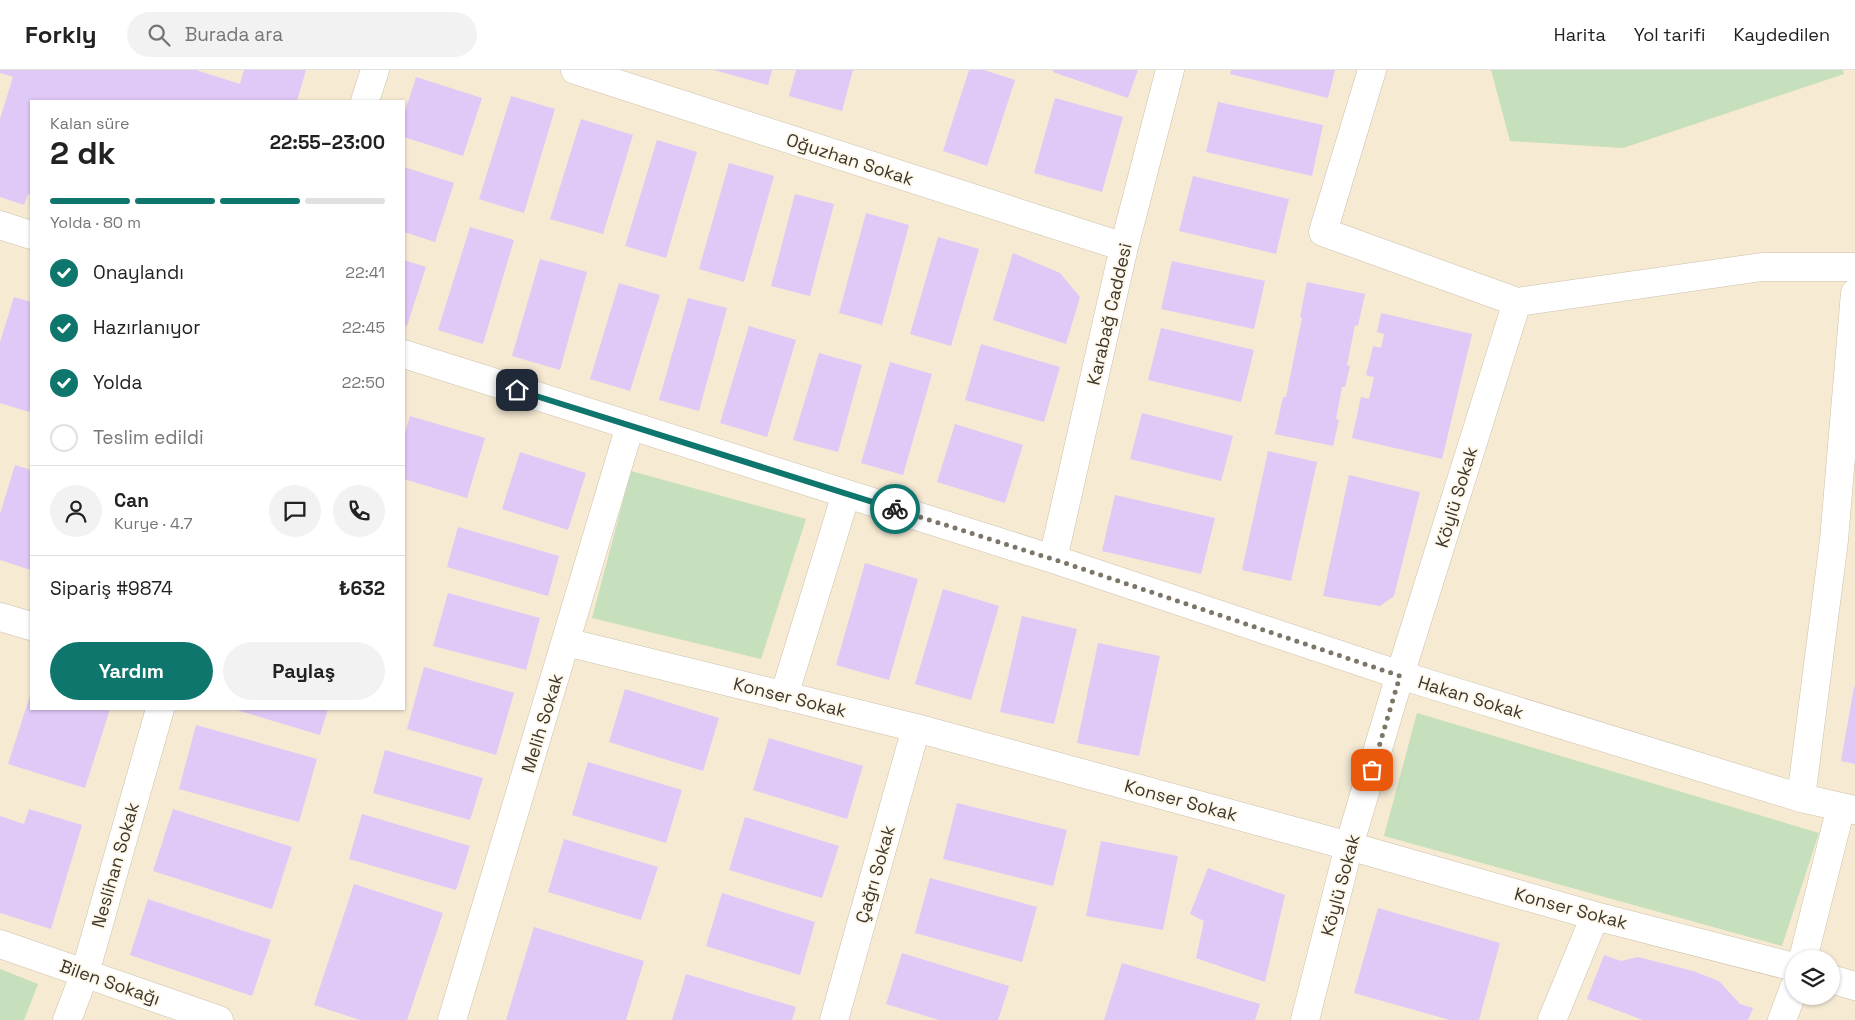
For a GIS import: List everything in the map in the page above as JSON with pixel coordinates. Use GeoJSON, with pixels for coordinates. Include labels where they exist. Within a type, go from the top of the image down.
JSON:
{"type":"FeatureCollection","features":[{"type":"Feature","properties":{"kind":"street"},"geometry":{"type":"LineString","coordinates":[[365,100],[376,70]]}},
{"type":"Feature","properties":{"kind":"street","name":"Oğuzhan Sokak"},"geometry":{"type":"LineString","coordinates":[[575,70],[1124,247]]}},
{"type":"Feature","properties":{"kind":"street","name":"Karabağ Caddesi"},"geometry":{"type":"LineString","coordinates":[[1053,559],[1124,247],[1170,70]]}},
{"type":"Feature","properties":{"kind":"street"},"geometry":{"type":"LineString","coordinates":[[1372,70],[1323,232],[1517,302],[1762,267],[1855,266]]}},
{"type":"Feature","properties":{"kind":"street"},"geometry":{"type":"LineString","coordinates":[[0,226],[30,236]]}},
{"type":"Feature","properties":{"kind":"street"},"geometry":{"type":"LineString","coordinates":[[1801,798],[1844,542],[1855,292]]}},
{"type":"Feature","properties":{"kind":"street","name":"Köylü Sokak"},"geometry":{"type":"LineString","coordinates":[[1305,1020],[1349,846],[1517,302]]}},
{"type":"Feature","properties":{"kind":"street","name":"Hakan Sokak"},"geometry":{"type":"LineString","coordinates":[[405,354],[1053,559],[1400,676],[1801,798],[1848,809]]}},
{"type":"Feature","properties":{"kind":"street","name":"Melih Sokak"},"geometry":{"type":"LineString","coordinates":[[452,1020],[630,426]]}},
{"type":"Feature","properties":{"kind":"street"},"geometry":{"type":"LineString","coordinates":[[784,696],[846,494]]}},
{"type":"Feature","properties":{"kind":"street"},"geometry":{"type":"LineString","coordinates":[[0,617],[30,626]]}},
{"type":"Feature","properties":{"kind":"street","name":"Konser Sokak"},"geometry":{"type":"LineString","coordinates":[[566,642],[916,728],[1349,846],[1595,916],[1785,965]]}},
{"type":"Feature","properties":{"kind":"street","name":"Neslihan Sokak"},"geometry":{"type":"LineString","coordinates":[[67,1020],[85,973],[160,710]]}},
{"type":"Feature","properties":{"kind":"street","name":"Çağrı Sokak"},"geometry":{"type":"LineString","coordinates":[[834,1020],[916,728]]}},
{"type":"Feature","properties":{"kind":"street"},"geometry":{"type":"LineString","coordinates":[[1806,950],[1848,809]]}},
{"type":"Feature","properties":{"kind":"street"},"geometry":{"type":"LineString","coordinates":[[1552,1020],[1595,916]]}},
{"type":"Feature","properties":{"kind":"street","name":"Bilen Sokağı"},"geometry":{"type":"LineString","coordinates":[[0,944],[219,1020]]}},
{"type":"Feature","properties":{"kind":"street"},"geometry":{"type":"LineString","coordinates":[[1840,981],[1855,986]]}},
{"type":"Feature","properties":{"kind":"street"},"geometry":{"type":"LineString","coordinates":[[1782,1020],[1788,1005]]}},
{"type":"Feature","properties":{"kind":"green space"},"geometry":{"type":"Polygon","coordinates":[[[1491,70],[1843,70],[1844,74],[1623,148],[1510,141],[1491,70]]]}},
{"type":"Feature","properties":{"kind":"green space"},"geometry":{"type":"Polygon","coordinates":[[[631,471],[806,519],[761,659],[592,618],[631,471]]]}},
{"type":"Feature","properties":{"kind":"green space"},"geometry":{"type":"Polygon","coordinates":[[[1417,713],[1819,833],[1782,946],[1384,836],[1417,713]]]}},
{"type":"Feature","properties":{"kind":"green space"},"geometry":{"type":"Polygon","coordinates":[[[0,969],[38,984],[24,1020],[0,1020],[0,969]]]}},
{"type":"Feature","properties":{"kind":"building"},"geometry":{"type":"Polygon","coordinates":[[[0,70],[196,70],[240,84],[244,70],[306,70],[297,100],[30,100],[30,195],[28,194],[24,205],[0,197],[0,119],[13,77],[0,73],[0,70]]]}},
{"type":"Feature","properties":{"kind":"building"},"geometry":{"type":"Polygon","coordinates":[[[714,70],[772,70],[768,85],[714,70]]]}},
{"type":"Feature","properties":{"kind":"building"},"geometry":{"type":"Polygon","coordinates":[[[796,70],[853,70],[842,111],[789,96],[796,70]]]}},
{"type":"Feature","properties":{"kind":"building"},"geometry":{"type":"Polygon","coordinates":[[[969,70],[984,70],[1015,80],[987,166],[943,151],[969,70]]]}},
{"type":"Feature","properties":{"kind":"building"},"geometry":{"type":"Polygon","coordinates":[[[1053,70],[1138,70],[1128,98],[1053,72],[1053,70]]]}},
{"type":"Feature","properties":{"kind":"building"},"geometry":{"type":"Polygon","coordinates":[[[1231,70],[1335,70],[1328,98],[1230,74],[1231,70]]]}},
{"type":"Feature","properties":{"kind":"building"},"geometry":{"type":"Polygon","coordinates":[[[416,77],[482,98],[463,156],[405,137],[405,112],[416,77]]]}},
{"type":"Feature","properties":{"kind":"building"},"geometry":{"type":"Polygon","coordinates":[[[511,96],[555,109],[524,213],[479,199],[511,96]]]}},
{"type":"Feature","properties":{"kind":"building"},"geometry":{"type":"Polygon","coordinates":[[[1055,98],[1123,117],[1102,192],[1034,173],[1055,98]]]}},
{"type":"Feature","properties":{"kind":"building"},"geometry":{"type":"Polygon","coordinates":[[[1218,102],[1323,125],[1312,176],[1206,152],[1218,102]]]}},
{"type":"Feature","properties":{"kind":"building"},"geometry":{"type":"Polygon","coordinates":[[[581,119],[633,135],[603,234],[550,219],[581,119]]]}},
{"type":"Feature","properties":{"kind":"building"},"geometry":{"type":"Polygon","coordinates":[[[657,140],[697,152],[666,258],[625,246],[657,140]]]}},
{"type":"Feature","properties":{"kind":"building"},"geometry":{"type":"Polygon","coordinates":[[[729,163],[774,176],[744,282],[699,269],[729,163]]]}},
{"type":"Feature","properties":{"kind":"building"},"geometry":{"type":"Polygon","coordinates":[[[405,167],[454,183],[435,242],[405,232],[405,167]]]}},
{"type":"Feature","properties":{"kind":"building"},"geometry":{"type":"Polygon","coordinates":[[[1193,176],[1289,199],[1276,254],[1179,231],[1193,176]]]}},
{"type":"Feature","properties":{"kind":"building"},"geometry":{"type":"Polygon","coordinates":[[[795,194],[834,204],[810,296],[771,286],[795,194]]]}},
{"type":"Feature","properties":{"kind":"building"},"geometry":{"type":"Polygon","coordinates":[[[866,213],[909,225],[882,325],[839,313],[866,213]]]}},
{"type":"Feature","properties":{"kind":"building"},"geometry":{"type":"Polygon","coordinates":[[[470,227],[514,240],[483,344],[438,330],[470,227]]]}},
{"type":"Feature","properties":{"kind":"building"},"geometry":{"type":"Polygon","coordinates":[[[938,237],[979,249],[951,346],[910,334],[938,237]]]}},
{"type":"Feature","properties":{"kind":"building"},"geometry":{"type":"Polygon","coordinates":[[[1013,253],[1060,273],[1080,297],[1066,344],[993,320],[1013,253]]]}},
{"type":"Feature","properties":{"kind":"building"},"geometry":{"type":"Polygon","coordinates":[[[540,259],[587,272],[560,370],[512,356],[540,259]]]}},
{"type":"Feature","properties":{"kind":"building"},"geometry":{"type":"Polygon","coordinates":[[[405,260],[426,267],[407,326],[405,325],[405,260]]]}},
{"type":"Feature","properties":{"kind":"building"},"geometry":{"type":"Polygon","coordinates":[[[1172,261],[1265,281],[1254,329],[1161,309],[1172,261]]]}},
{"type":"Feature","properties":{"kind":"building"},"geometry":{"type":"Polygon","coordinates":[[[1307,282],[1365,294],[1358,326],[1355,325],[1347,365],[1350,366],[1345,387],[1342,387],[1336,419],[1339,420],[1333,446],[1275,434],[1283,397],[1286,397],[1302,318],[1300,317],[1307,282]]]}},
{"type":"Feature","properties":{"kind":"building"},"geometry":{"type":"Polygon","coordinates":[[[619,283],[660,295],[630,391],[590,379],[619,283]]]}},
{"type":"Feature","properties":{"kind":"building"},"geometry":{"type":"Polygon","coordinates":[[[14,297],[30,302],[29,412],[0,403],[0,342],[14,297]]]}},
{"type":"Feature","properties":{"kind":"building"},"geometry":{"type":"Polygon","coordinates":[[[688,298],[727,308],[699,411],[659,400],[688,298]]]}},
{"type":"Feature","properties":{"kind":"building"},"geometry":{"type":"Polygon","coordinates":[[[1381,313],[1472,334],[1442,459],[1352,438],[1361,397],[1369,399],[1374,377],[1366,375],[1373,346],[1381,348],[1384,334],[1377,332],[1381,313]]]}},
{"type":"Feature","properties":{"kind":"building"},"geometry":{"type":"Polygon","coordinates":[[[749,326],[796,340],[767,437],[720,423],[749,326]]]}},
{"type":"Feature","properties":{"kind":"building"},"geometry":{"type":"Polygon","coordinates":[[[1161,328],[1254,350],[1241,402],[1148,380],[1161,328]]]}},
{"type":"Feature","properties":{"kind":"building"},"geometry":{"type":"Polygon","coordinates":[[[981,344],[1060,367],[1044,422],[965,400],[981,344]]]}},
{"type":"Feature","properties":{"kind":"building"},"geometry":{"type":"Polygon","coordinates":[[[819,353],[862,365],[838,452],[793,440],[819,353]]]}},
{"type":"Feature","properties":{"kind":"building"},"geometry":{"type":"Polygon","coordinates":[[[890,362],[932,374],[903,475],[861,463],[890,362]]]}},
{"type":"Feature","properties":{"kind":"building"},"geometry":{"type":"Polygon","coordinates":[[[1142,413],[1233,436],[1221,481],[1130,459],[1142,413]]]}},
{"type":"Feature","properties":{"kind":"building"},"geometry":{"type":"Polygon","coordinates":[[[410,416],[485,438],[467,498],[405,479],[405,433],[410,416]]]}},
{"type":"Feature","properties":{"kind":"building"},"geometry":{"type":"Polygon","coordinates":[[[955,424],[1023,445],[1005,503],[937,482],[955,424]]]}},
{"type":"Feature","properties":{"kind":"building"},"geometry":{"type":"Polygon","coordinates":[[[1268,451],[1317,462],[1291,581],[1242,570],[1268,451]]]}},
{"type":"Feature","properties":{"kind":"building"},"geometry":{"type":"Polygon","coordinates":[[[520,452],[586,473],[568,530],[502,509],[520,452]]]}},
{"type":"Feature","properties":{"kind":"building"},"geometry":{"type":"Polygon","coordinates":[[[15,465],[30,470],[30,570],[0,560],[0,514],[15,465]]]}},
{"type":"Feature","properties":{"kind":"building"},"geometry":{"type":"Polygon","coordinates":[[[1349,475],[1420,492],[1394,596],[1380,606],[1323,596],[1349,475]]]}},
{"type":"Feature","properties":{"kind":"building"},"geometry":{"type":"Polygon","coordinates":[[[1115,495],[1215,518],[1201,574],[1102,551],[1115,495]]]}},
{"type":"Feature","properties":{"kind":"building"},"geometry":{"type":"Polygon","coordinates":[[[458,527],[559,556],[548,596],[447,567],[458,527]]]}},
{"type":"Feature","properties":{"kind":"building"},"geometry":{"type":"Polygon","coordinates":[[[865,563],[918,579],[889,680],[836,665],[865,563]]]}},
{"type":"Feature","properties":{"kind":"building"},"geometry":{"type":"Polygon","coordinates":[[[943,589],[999,606],[971,700],[915,684],[943,589]]]}},
{"type":"Feature","properties":{"kind":"building"},"geometry":{"type":"Polygon","coordinates":[[[448,593],[540,618],[526,670],[433,646],[448,593]]]}},
{"type":"Feature","properties":{"kind":"building"},"geometry":{"type":"Polygon","coordinates":[[[1022,616],[1077,629],[1054,724],[1000,712],[1022,616]]]}},
{"type":"Feature","properties":{"kind":"building"},"geometry":{"type":"Polygon","coordinates":[[[1098,643],[1160,656],[1139,756],[1077,743],[1098,643]]]}},
{"type":"Feature","properties":{"kind":"building"},"geometry":{"type":"Polygon","coordinates":[[[424,667],[514,693],[496,755],[407,729],[424,667]]]}},
{"type":"Feature","properties":{"kind":"building"},"geometry":{"type":"Polygon","coordinates":[[[1855,687],[1855,764],[1841,761],[1855,687]]]}},
{"type":"Feature","properties":{"kind":"building"},"geometry":{"type":"Polygon","coordinates":[[[625,689],[719,718],[703,771],[609,742],[625,689]]]}},
{"type":"Feature","properties":{"kind":"building"},"geometry":{"type":"Polygon","coordinates":[[[30,696],[30,710],[110,710],[85,788],[8,764],[30,696]]]}},
{"type":"Feature","properties":{"kind":"building"},"geometry":{"type":"Polygon","coordinates":[[[236,710],[328,710],[320,735],[236,710]]]}},
{"type":"Feature","properties":{"kind":"building"},"geometry":{"type":"Polygon","coordinates":[[[196,725],[317,759],[299,822],[179,789],[196,725]]]}},
{"type":"Feature","properties":{"kind":"building"},"geometry":{"type":"Polygon","coordinates":[[[769,738],[863,766],[847,819],[753,790],[769,738]]]}},
{"type":"Feature","properties":{"kind":"building"},"geometry":{"type":"Polygon","coordinates":[[[385,750],[483,778],[470,820],[373,793],[385,750]]]}},
{"type":"Feature","properties":{"kind":"building"},"geometry":{"type":"Polygon","coordinates":[[[588,762],[682,790],[666,843],[572,815],[588,762]]]}},
{"type":"Feature","properties":{"kind":"building"},"geometry":{"type":"Polygon","coordinates":[[[957,803],[1067,830],[1053,886],[943,859],[957,803]]]}},
{"type":"Feature","properties":{"kind":"building"},"geometry":{"type":"Polygon","coordinates":[[[29,809],[82,825],[51,929],[0,913],[0,816],[24,824],[29,809]]]}},
{"type":"Feature","properties":{"kind":"building"},"geometry":{"type":"Polygon","coordinates":[[[173,809],[292,847],[272,909],[153,871],[173,809]]]}},
{"type":"Feature","properties":{"kind":"building"},"geometry":{"type":"Polygon","coordinates":[[[362,814],[470,846],[456,890],[349,859],[362,814]]]}},
{"type":"Feature","properties":{"kind":"building"},"geometry":{"type":"Polygon","coordinates":[[[745,817],[839,846],[822,898],[729,870],[745,817]]]}},
{"type":"Feature","properties":{"kind":"building"},"geometry":{"type":"Polygon","coordinates":[[[564,839],[658,867],[641,920],[548,892],[564,839]]]}},
{"type":"Feature","properties":{"kind":"building"},"geometry":{"type":"Polygon","coordinates":[[[1101,841],[1178,856],[1163,930],[1086,916],[1101,841]]]}},
{"type":"Feature","properties":{"kind":"building"},"geometry":{"type":"Polygon","coordinates":[[[1208,868],[1285,895],[1265,982],[1196,958],[1204,921],[1190,914],[1208,868]]]}},
{"type":"Feature","properties":{"kind":"building"},"geometry":{"type":"Polygon","coordinates":[[[930,878],[1037,907],[1022,962],[915,933],[930,878]]]}},
{"type":"Feature","properties":{"kind":"building"},"geometry":{"type":"Polygon","coordinates":[[[354,884],[443,913],[407,1020],[360,1020],[314,1005],[354,884]]]}},
{"type":"Feature","properties":{"kind":"building"},"geometry":{"type":"Polygon","coordinates":[[[722,893],[815,922],[800,975],[706,946],[722,893]]]}},
{"type":"Feature","properties":{"kind":"building"},"geometry":{"type":"Polygon","coordinates":[[[148,899],[271,940],[252,996],[130,955],[148,899]]]}},
{"type":"Feature","properties":{"kind":"building"},"geometry":{"type":"Polygon","coordinates":[[[1378,908],[1500,943],[1479,1020],[1450,1020],[1354,993],[1378,908]]]}},
{"type":"Feature","properties":{"kind":"building"},"geometry":{"type":"Polygon","coordinates":[[[534,927],[644,961],[626,1020],[506,1020],[534,927]]]}},
{"type":"Feature","properties":{"kind":"building"},"geometry":{"type":"Polygon","coordinates":[[[902,953],[1009,986],[998,1020],[939,1020],[886,1004],[902,953]]]}},
{"type":"Feature","properties":{"kind":"building"},"geometry":{"type":"Polygon","coordinates":[[[1604,955],[1621,961],[1638,957],[1693,971],[1719,981],[1740,1004],[1753,1008],[1748,1020],[1643,1020],[1587,999],[1604,955]]]}},
{"type":"Feature","properties":{"kind":"building"},"geometry":{"type":"Polygon","coordinates":[[[1122,963],[1260,1004],[1255,1020],[1104,1020],[1122,963]]]}},
{"type":"Feature","properties":{"kind":"building"},"geometry":{"type":"Polygon","coordinates":[[[686,974],[796,1007],[792,1020],[672,1020],[686,974]]]}},
{"type":"Feature","properties":{"kind":"way so far"},"geometry":{"type":"LineString","coordinates":[[895,509],[1071,565],[1400,676],[1372,770]]}},
{"type":"Feature","properties":{"kind":"route"},"geometry":{"type":"LineString","coordinates":[[517,390],[895,509]]}}]}
